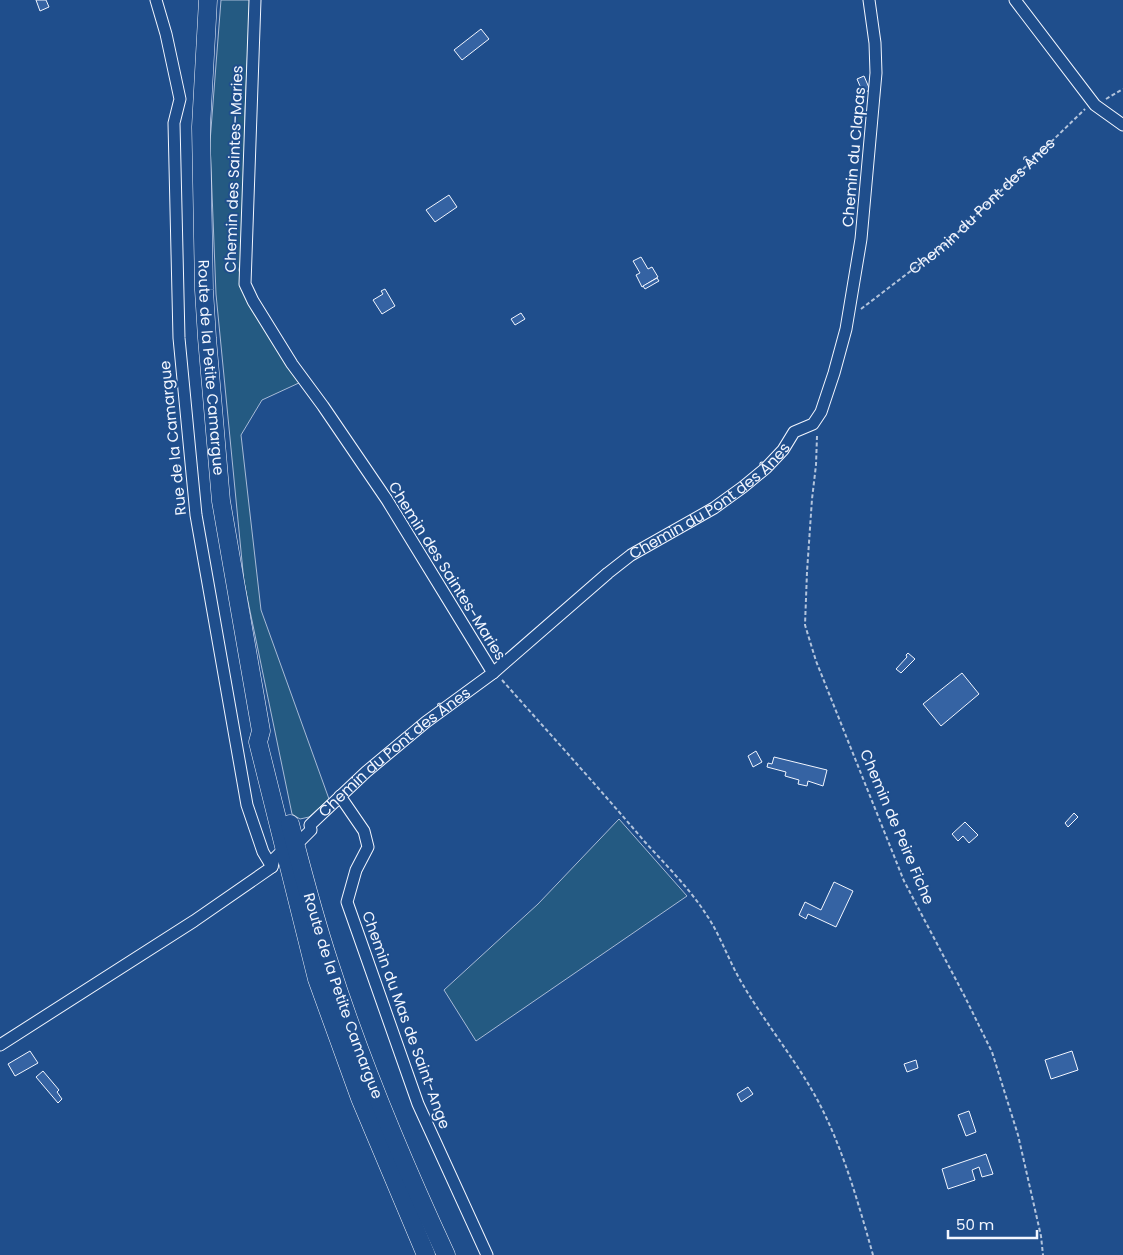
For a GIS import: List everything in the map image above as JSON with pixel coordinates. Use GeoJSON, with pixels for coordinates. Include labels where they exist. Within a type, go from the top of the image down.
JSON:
{"type":"FeatureCollection","features":[{"type":"Feature","properties":{"kind":"main road","name":"Route de la Petite Camargue"},"geometry":{"type":"LineString","coordinates":[[208,0],[201,127],[204,290],[221,501],[261,731],[268,736],[288,839],[287,866],[314,966],[338,1040],[371,1126],[426,1255]]}},
{"type":"Feature","properties":{"kind":"main road","name":"Route de la Petite Camargue"},"geometry":{"type":"LineString","coordinates":[[287,866],[330,964],[363,1058],[420,1199],[446,1255]]}},
{"type":"Feature","properties":{"kind":"street","name":"Rue de la Camargue"},"geometry":{"type":"LineString","coordinates":[[156,0],[166,34],[180,99],[174,123],[179,338],[196,515],[247,805],[263,852],[287,866]]}},
{"type":"Feature","properties":{"kind":"street"},"geometry":{"type":"LineString","coordinates":[[205,45],[214,0]]}},
{"type":"Feature","properties":{"kind":"street","name":"Chemin des Saintes-Maries"},"geometry":{"type":"LineString","coordinates":[[255,0],[246,284],[252,301],[292,364],[387,500],[478,651],[494,673]]}},
{"type":"Feature","properties":{"kind":"street","name":"Chemin du Clapas"},"geometry":{"type":"LineString","coordinates":[[848,316],[861,239],[876,92],[875,43],[868,0]]}},
{"type":"Feature","properties":{"kind":"street"},"geometry":{"type":"LineString","coordinates":[[1015,0],[1096,105],[1123,125]]}},
{"type":"Feature","properties":{"kind":"street"},"geometry":{"type":"LineString","coordinates":[[813,424],[821,412],[834,373],[848,316]]}},
{"type":"Feature","properties":{"kind":"street","name":"Chemin du Pont des Ânes"},"geometry":{"type":"LineString","coordinates":[[288,839],[306,824],[310,825],[366,772],[426,722],[494,673],[608,573],[631,555],[714,508],[743,488],[783,450],[794,432],[813,424]]}},
{"type":"Feature","properties":{"kind":"street","name":"Chemin du Mas de Saint-Ange"},"geometry":{"type":"LineString","coordinates":[[340,796],[364,830],[368,847],[356,870],[347,902],[418,1104],[487,1255]]}},
{"type":"Feature","properties":{"kind":"street"},"geometry":{"type":"LineString","coordinates":[[0,1045],[194,921],[287,866]]}},
{"type":"Feature","properties":{"kind":"path","name":"Chemin du Pont des Ânes"},"geometry":{"type":"LineString","coordinates":[[848,316],[859,311],[946,244],[1088,106],[1096,105],[1123,89]]}},
{"type":"Feature","properties":{"kind":"path","name":"Chemin de Peire Fiche"},"geometry":{"type":"LineString","coordinates":[[813,424],[817,433],[816,465],[812,499],[805,625],[816,661],[904,881],[992,1052],[1018,1135],[1041,1236],[1042,1255]]}},
{"type":"Feature","properties":{"kind":"path","name":"Chemin des Saintes-Maries"},"geometry":{"type":"LineString","coordinates":[[494,673],[617,810],[706,914],[720,938],[741,983],[798,1066],[835,1134],[856,1194],[873,1255]]}},
{"type":"Feature","properties":{"kind":"shaded area"},"geometry":{"type":"Polygon","coordinates":[[[221,0],[250,0],[245,112],[244,237],[239,270],[242,284],[301,382],[262,400],[241,435],[261,610],[329,799],[309,817],[300,819],[292,814],[244,582],[216,294],[210,142],[221,0]]]}},
{"type":"Feature","properties":{"kind":"shaded area"},"geometry":{"type":"Polygon","coordinates":[[[619,819],[687,896],[476,1041],[444,990],[538,904],[619,819]]]}},
{"type":"Feature","properties":{"kind":"building"},"geometry":{"type":"Polygon","coordinates":[[[36,0],[46,0],[49,7],[40,11],[36,0]]]}},
{"type":"Feature","properties":{"kind":"building"},"geometry":{"type":"Polygon","coordinates":[[[481,29],[489,39],[462,60],[454,50],[481,29]]]}},
{"type":"Feature","properties":{"kind":"building"},"geometry":{"type":"Polygon","coordinates":[[[864,76],[870,90],[863,93],[857,79],[864,76]]]}},
{"type":"Feature","properties":{"kind":"building"},"geometry":{"type":"Polygon","coordinates":[[[449,195],[457,207],[435,222],[426,210],[449,195]]]}},
{"type":"Feature","properties":{"kind":"building"},"geometry":{"type":"Polygon","coordinates":[[[641,257],[648,269],[652,267],[658,277],[642,287],[636,275],[640,273],[633,261],[641,257]]]}},
{"type":"Feature","properties":{"kind":"building"},"geometry":{"type":"Polygon","coordinates":[[[657,278],[659,281],[645,289],[643,286],[657,278]]]}},
{"type":"Feature","properties":{"kind":"building"},"geometry":{"type":"Polygon","coordinates":[[[385,289],[395,306],[382,314],[373,300],[383,294],[381,291],[385,289]]]}},
{"type":"Feature","properties":{"kind":"building"},"geometry":{"type":"Polygon","coordinates":[[[521,313],[525,319],[515,325],[511,319],[521,313]]]}},
{"type":"Feature","properties":{"kind":"building"},"geometry":{"type":"Polygon","coordinates":[[[908,653],[915,659],[901,673],[896,669],[907,657],[908,653]]]}},
{"type":"Feature","properties":{"kind":"building"},"geometry":{"type":"Polygon","coordinates":[[[962,673],[979,694],[941,726],[923,704],[962,673]]]}},
{"type":"Feature","properties":{"kind":"building"},"geometry":{"type":"Polygon","coordinates":[[[756,751],[762,762],[753,767],[748,756],[756,751]]]}},
{"type":"Feature","properties":{"kind":"building"},"geometry":{"type":"Polygon","coordinates":[[[774,757],[827,770],[823,786],[808,781],[807,786],[798,784],[799,780],[785,776],[786,772],[767,767],[768,763],[772,764],[774,757]]]}},
{"type":"Feature","properties":{"kind":"building"},"geometry":{"type":"Polygon","coordinates":[[[1074,813],[1078,817],[1068,827],[1065,823],[1074,813]]]}},
{"type":"Feature","properties":{"kind":"building"},"geometry":{"type":"Polygon","coordinates":[[[965,822],[978,835],[969,843],[963,836],[958,841],[952,834],[965,822]]]}},
{"type":"Feature","properties":{"kind":"building"},"geometry":{"type":"Polygon","coordinates":[[[834,882],[853,891],[836,927],[808,914],[806,919],[799,915],[805,902],[821,910],[834,882]]]}},
{"type":"Feature","properties":{"kind":"building"},"geometry":{"type":"Polygon","coordinates":[[[30,1051],[38,1063],[15,1076],[8,1064],[30,1051]]]}},
{"type":"Feature","properties":{"kind":"building"},"geometry":{"type":"Polygon","coordinates":[[[1072,1051],[1078,1070],[1051,1079],[1045,1060],[1072,1051]]]}},
{"type":"Feature","properties":{"kind":"building"},"geometry":{"type":"Polygon","coordinates":[[[916,1060],[918,1068],[907,1072],[904,1064],[916,1060]]]}},
{"type":"Feature","properties":{"kind":"building"},"geometry":{"type":"Polygon","coordinates":[[[43,1071],[59,1090],[57,1092],[62,1099],[58,1103],[36,1077],[43,1071]]]}},
{"type":"Feature","properties":{"kind":"building"},"geometry":{"type":"Polygon","coordinates":[[[748,1087],[753,1094],[741,1102],[737,1094],[748,1087]]]}},
{"type":"Feature","properties":{"kind":"building"},"geometry":{"type":"Polygon","coordinates":[[[969,1111],[976,1132],[966,1136],[958,1115],[969,1111]]]}},
{"type":"Feature","properties":{"kind":"building"},"geometry":{"type":"Polygon","coordinates":[[[986,1154],[993,1174],[982,1177],[979,1167],[972,1170],[975,1180],[948,1189],[942,1169],[986,1154]]]}}]}
